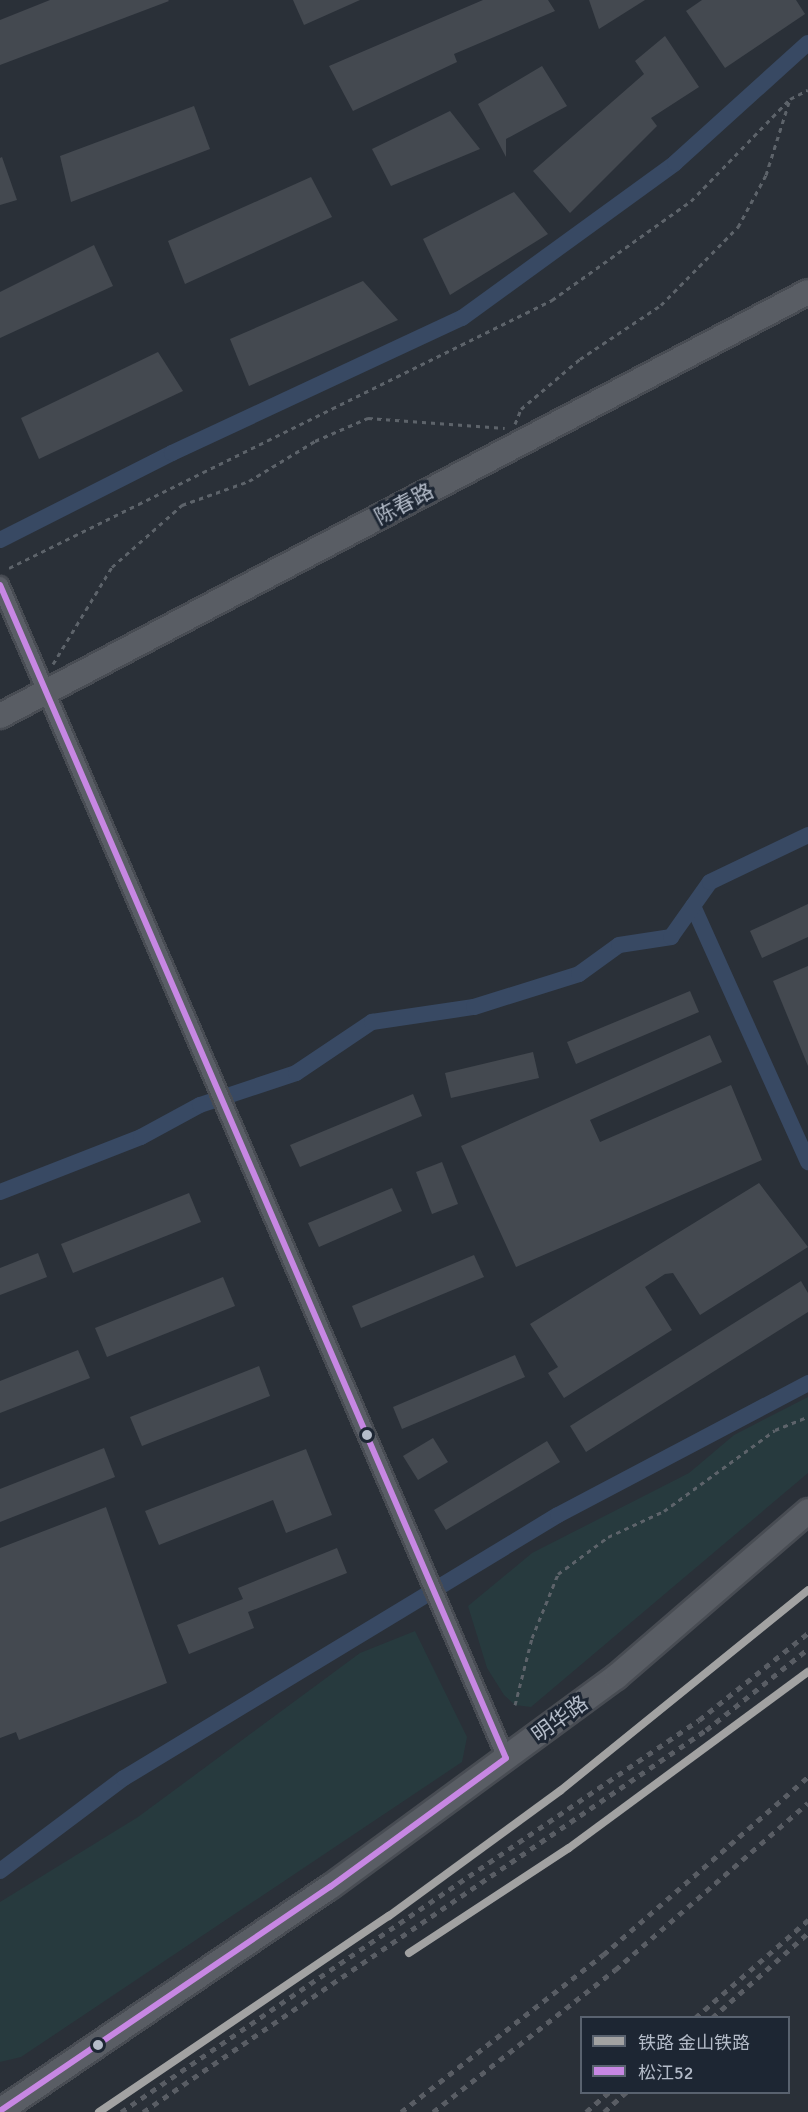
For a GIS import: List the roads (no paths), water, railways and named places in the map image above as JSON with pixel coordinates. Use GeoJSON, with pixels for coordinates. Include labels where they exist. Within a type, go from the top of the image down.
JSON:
{"type":"FeatureCollection","features":[{"type":"Feature","properties":{"kind":"street","name":"陈春路"},"geometry":{"type":"LineString","coordinates":[[0,716],[808,292]]}},
{"type":"Feature","properties":{"kind":"street"},"geometry":{"type":"LineString","coordinates":[[1,586],[238,1141],[506,1758]]}},
{"type":"Feature","properties":{"kind":"street","name":"明华路"},"geometry":{"type":"LineString","coordinates":[[0,2111],[330,1887],[616,1677],[808,1511]]}},
{"type":"Feature","properties":{"kind":"waterway"},"geometry":{"type":"LineString","coordinates":[[0,540],[172,453],[462,318],[675,163],[808,43]]}},
{"type":"Feature","properties":{"kind":"waterway"},"geometry":{"type":"LineString","coordinates":[[0,1192],[141,1137],[200,1105],[296,1073],[372,1022],[474,1007],[579,974],[619,945],[671,937],[710,882],[808,835]]}},
{"type":"Feature","properties":{"kind":"waterway"},"geometry":{"type":"LineString","coordinates":[[693,906],[808,1162]]}},
{"type":"Feature","properties":{"kind":"waterway"},"geometry":{"type":"LineString","coordinates":[[0,1871],[124,1778],[558,1515],[808,1383]]}},
{"type":"Feature","properties":{"kind":"railway"},"geometry":{"type":"LineString","coordinates":[[121,2112],[699,1720],[808,1633]]}},
{"type":"Feature","properties":{"kind":"railway"},"geometry":{"type":"LineString","coordinates":[[143,2112],[706,1730],[808,1649]]}},
{"type":"Feature","properties":{"kind":"railway"},"geometry":{"type":"LineString","coordinates":[[401,2112],[603,1955],[808,1777]]}},
{"type":"Feature","properties":{"kind":"railway"},"geometry":{"type":"LineString","coordinates":[[433,2112],[615,1970],[808,1803]]}},
{"type":"Feature","properties":{"kind":"railway"},"geometry":{"type":"LineString","coordinates":[[697,2016],[808,1920]]}},
{"type":"Feature","properties":{"kind":"railway"},"geometry":{"type":"LineString","coordinates":[[714,2016],[808,1933]]}},
{"type":"Feature","properties":{"kind":"railway"},"geometry":{"type":"LineString","coordinates":[[586,2112],[607,2094]]}},
{"type":"Feature","properties":{"kind":"railway"},"geometry":{"type":"LineString","coordinates":[[604,2112],[624,2094]]}},
{"type":"Feature","properties":{"kind":"rail line","name":"金山铁路"},"geometry":{"type":"LineString","coordinates":[[99,2112],[389,1916],[560,1791],[808,1590]]}},
{"type":"Feature","properties":{"kind":"rail line","name":"金山铁路"},"geometry":{"type":"LineString","coordinates":[[409,1953],[569,1848],[808,1672]]}}]}
